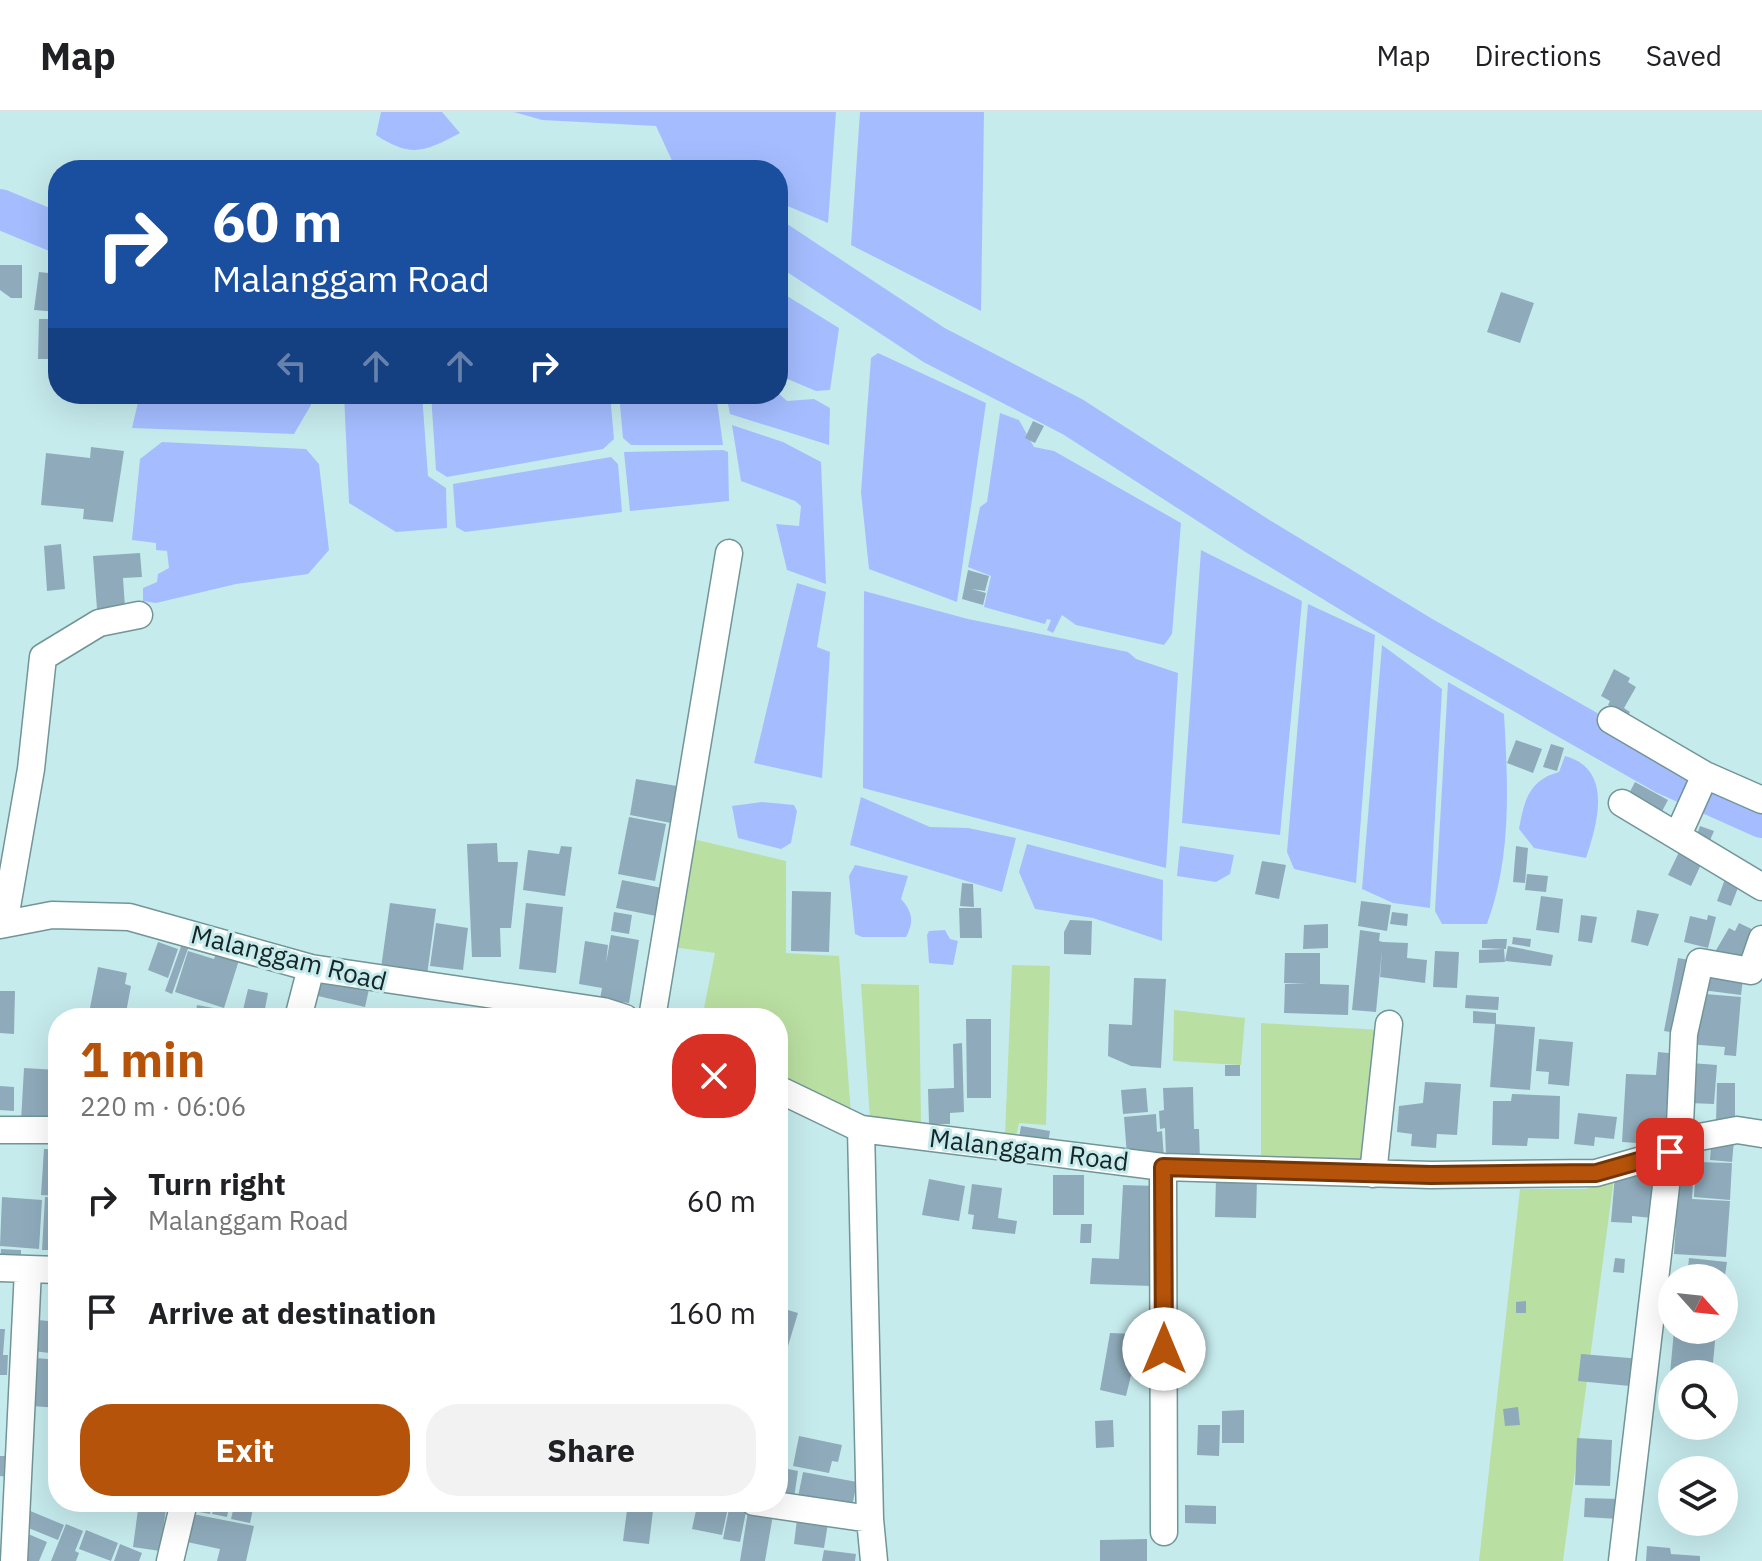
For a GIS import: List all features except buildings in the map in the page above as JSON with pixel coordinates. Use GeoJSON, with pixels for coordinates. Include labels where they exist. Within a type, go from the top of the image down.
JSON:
{"type":"FeatureCollection","features":[{"type":"Feature","properties":{"kind":"street"},"geometry":{"type":"LineString","coordinates":[[654,1008],[729,553]]}},
{"type":"Feature","properties":{"kind":"street"},"geometry":{"type":"LineString","coordinates":[[2,924],[31,769],[43,657],[99,623],[139,615]]}},
{"type":"Feature","properties":{"kind":"street"},"geometry":{"type":"LineString","coordinates":[[1611,720],[1705,775],[1762,800]]}},
{"type":"Feature","properties":{"kind":"street"},"geometry":{"type":"LineString","coordinates":[[1678,835],[1705,775]]}},
{"type":"Feature","properties":{"kind":"street"},"geometry":{"type":"LineString","coordinates":[[1622,803],[1762,887]]}},
{"type":"Feature","properties":{"kind":"street","name":"Malanggam Road"},"geometry":{"type":"LineString","coordinates":[[2,924],[52,915],[129,917],[311,968],[581,1008]]}},
{"type":"Feature","properties":{"kind":"street"},"geometry":{"type":"LineString","coordinates":[[1622,1561],[1675,1149],[1684,1034],[1700,962],[1751,971],[1762,939]]}},
{"type":"Feature","properties":{"kind":"street"},"geometry":{"type":"LineString","coordinates":[[301,1008],[311,968]]}},
{"type":"Feature","properties":{"kind":"street"},"geometry":{"type":"LineString","coordinates":[[1373,1174],[1389,1024]]}},
{"type":"Feature","properties":{"kind":"street","name":"Malanggam Road"},"geometry":{"type":"LineString","coordinates":[[788,1094],[861,1129],[1163,1167],[1373,1174],[1596,1173],[1675,1149],[1694,1138],[1737,1130],[1762,1134]]}},
{"type":"Feature","properties":{"kind":"street"},"geometry":{"type":"LineString","coordinates":[[861,1129],[870,1519],[874,1561]]}},
{"type":"Feature","properties":{"kind":"street"},"geometry":{"type":"LineString","coordinates":[[0,1130],[48,1130]]}},
{"type":"Feature","properties":{"kind":"street"},"geometry":{"type":"LineString","coordinates":[[1163,1167],[1164,1532]]}},
{"type":"Feature","properties":{"kind":"street"},"geometry":{"type":"LineString","coordinates":[[0,1268],[48,1270]]}},
{"type":"Feature","properties":{"kind":"street"},"geometry":{"type":"LineString","coordinates":[[10,1552],[28,1270]]}},
{"type":"Feature","properties":{"kind":"street"},"geometry":{"type":"LineString","coordinates":[[788,1507],[870,1519]]}},
{"type":"Feature","properties":{"kind":"street"},"geometry":{"type":"LineString","coordinates":[[170,1561],[182,1512]]}},
{"type":"Feature","properties":{"kind":"green space"},"geometry":{"type":"Polygon","coordinates":[[[693,839],[786,861],[786,953],[839,956],[851,1114],[788,1082],[788,1008],[704,1008],[715,953],[673,947],[693,839]]]}},
{"type":"Feature","properties":{"kind":"green space"},"geometry":{"type":"Polygon","coordinates":[[[1012,965],[1050,966],[1046,1125],[1019,1123],[1016,1137],[1005,1135],[1012,965]]]}},
{"type":"Feature","properties":{"kind":"green space"},"geometry":{"type":"Polygon","coordinates":[[[861,984],[919,985],[921,1123],[870,1120],[861,984]]]}},
{"type":"Feature","properties":{"kind":"green space"},"geometry":{"type":"Polygon","coordinates":[[[1174,1010],[1245,1018],[1241,1065],[1173,1061],[1174,1010]]]}},
{"type":"Feature","properties":{"kind":"green space"},"geometry":{"type":"Polygon","coordinates":[[[1261,1023],[1398,1031],[1385,1164],[1261,1155],[1261,1023]]]}},
{"type":"Feature","properties":{"kind":"green space"},"geometry":{"type":"Polygon","coordinates":[[[1614,1178],[1563,1561],[1479,1561],[1520,1189],[1586,1189],[1614,1178]]]}},
{"type":"Feature","properties":{"kind":"water"},"geometry":{"type":"Polygon","coordinates":[[[381,112],[442,112],[460,133],[427,148],[399,147],[376,135],[381,112]]]}},
{"type":"Feature","properties":{"kind":"water"},"geometry":{"type":"Polygon","coordinates":[[[514,112],[836,112],[828,223],[788,206],[788,160],[672,160],[656,126],[542,120],[514,112]]]}},
{"type":"Feature","properties":{"kind":"water"},"geometry":{"type":"Polygon","coordinates":[[[860,112],[984,112],[981,311],[851,245],[860,112]]]}},
{"type":"Feature","properties":{"kind":"water"},"geometry":{"type":"Polygon","coordinates":[[[788,297],[839,328],[830,390],[816,391],[788,379],[788,297]]]}},
{"type":"Feature","properties":{"kind":"water"},"geometry":{"type":"Polygon","coordinates":[[[878,353],[986,403],[957,602],[869,569],[861,492],[871,358],[878,353]]]}},
{"type":"Feature","properties":{"kind":"water"},"geometry":{"type":"Polygon","coordinates":[[[814,399],[830,408],[829,445],[730,414],[728,404],[788,404],[788,401],[814,399]]]}},
{"type":"Feature","properties":{"kind":"water"},"geometry":{"type":"Polygon","coordinates":[[[138,404],[311,404],[294,434],[132,428],[138,404]]]}},
{"type":"Feature","properties":{"kind":"water"},"geometry":{"type":"Polygon","coordinates":[[[344,404],[423,404],[428,476],[446,488],[447,528],[396,532],[349,503],[344,404]]]}},
{"type":"Feature","properties":{"kind":"water"},"geometry":{"type":"Polygon","coordinates":[[[432,404],[611,404],[614,439],[603,449],[447,477],[436,470],[432,404]]]}},
{"type":"Feature","properties":{"kind":"water"},"geometry":{"type":"Polygon","coordinates":[[[620,404],[717,404],[723,445],[631,445],[623,438],[620,404]]]}},
{"type":"Feature","properties":{"kind":"water"},"geometry":{"type":"Polygon","coordinates":[[[1000,413],[1019,420],[1034,447],[1054,451],[1181,523],[1172,634],[1164,645],[1076,625],[1062,615],[1053,633],[1047,630],[1051,620],[1047,619],[1045,624],[984,607],[991,576],[968,567],[980,507],[987,502],[1000,413]]]}},
{"type":"Feature","properties":{"kind":"water"},"geometry":{"type":"Polygon","coordinates":[[[732,425],[783,442],[821,462],[826,584],[787,570],[776,524],[799,526],[801,506],[741,481],[732,425]]]}},
{"type":"Feature","properties":{"kind":"water"},"geometry":{"type":"Polygon","coordinates":[[[162,442],[306,449],[319,464],[329,550],[308,574],[236,584],[156,603],[143,601],[143,588],[157,582],[158,574],[169,568],[167,551],[156,550],[156,543],[132,540],[140,459],[162,442]]]}},
{"type":"Feature","properties":{"kind":"water"},"geometry":{"type":"Polygon","coordinates":[[[624,452],[728,452],[729,501],[630,511],[624,452]]]}},
{"type":"Feature","properties":{"kind":"water"},"geometry":{"type":"Polygon","coordinates":[[[611,457],[618,464],[622,512],[465,532],[456,527],[453,484],[611,457]]]}},
{"type":"Feature","properties":{"kind":"water"},"geometry":{"type":"Polygon","coordinates":[[[1201,550],[1302,601],[1280,835],[1182,823],[1201,550]]]}},
{"type":"Feature","properties":{"kind":"water"},"geometry":{"type":"Polygon","coordinates":[[[797,583],[826,592],[817,647],[830,652],[822,778],[754,763],[797,583]]]}},
{"type":"Feature","properties":{"kind":"water"},"geometry":{"type":"Polygon","coordinates":[[[864,591],[968,619],[1128,652],[1136,659],[1178,673],[1166,868],[863,788],[864,591]]]}},
{"type":"Feature","properties":{"kind":"water"},"geometry":{"type":"Polygon","coordinates":[[[1308,604],[1375,635],[1356,883],[1294,869],[1287,852],[1308,604]]]}},
{"type":"Feature","properties":{"kind":"water"},"geometry":{"type":"Polygon","coordinates":[[[1382,645],[1442,689],[1430,908],[1393,903],[1362,889],[1382,645]]]}},
{"type":"Feature","properties":{"kind":"water"},"geometry":{"type":"Polygon","coordinates":[[[1448,682],[1504,714],[1507,794],[1504,846],[1501,872],[1487,924],[1442,924],[1435,911],[1448,682]]]}},
{"type":"Feature","properties":{"kind":"water"},"geometry":{"type":"Polygon","coordinates":[[[1565,756],[1590,772],[1596,784],[1595,829],[1586,858],[1534,848],[1519,829],[1523,809],[1534,786],[1559,772],[1565,756]]]}},
{"type":"Feature","properties":{"kind":"water"},"geometry":{"type":"Polygon","coordinates":[[[861,797],[930,827],[968,828],[1016,838],[1002,892],[850,845],[861,797]]]}},
{"type":"Feature","properties":{"kind":"water"},"geometry":{"type":"Polygon","coordinates":[[[762,802],[794,805],[797,811],[791,843],[781,849],[738,838],[732,806],[762,802]]]}},
{"type":"Feature","properties":{"kind":"water"},"geometry":{"type":"Polygon","coordinates":[[[1027,844],[1163,880],[1162,941],[1093,918],[1035,909],[1019,872],[1027,844]]]}},
{"type":"Feature","properties":{"kind":"water"},"geometry":{"type":"Polygon","coordinates":[[[1180,846],[1234,855],[1230,874],[1216,882],[1177,876],[1180,846]]]}},
{"type":"Feature","properties":{"kind":"water"},"geometry":{"type":"Polygon","coordinates":[[[855,865],[908,876],[901,899],[911,917],[906,937],[862,937],[855,934],[849,876],[855,865]]]}},
{"type":"Feature","properties":{"kind":"water"},"geometry":{"type":"Polygon","coordinates":[[[945,930],[950,939],[958,941],[953,965],[929,963],[927,935],[929,931],[945,930]]]}},
{"type":"Feature","properties":{"kind":"waterway"},"geometry":{"type":"LineString","coordinates":[[0,209],[48,229]]}},
{"type":"Feature","properties":{"kind":"waterway"},"geometry":{"type":"LineString","coordinates":[[788,249],[934,345],[1073,417],[1259,537],[1422,636],[1664,774],[1762,818]]}},
{"type":"Feature","properties":{"kind":"route"},"geometry":{"type":"LineString","coordinates":[[1164,1349],[1163,1167],[1278,1168],[1431,1175],[1596,1173],[1670,1152]]}}]}
